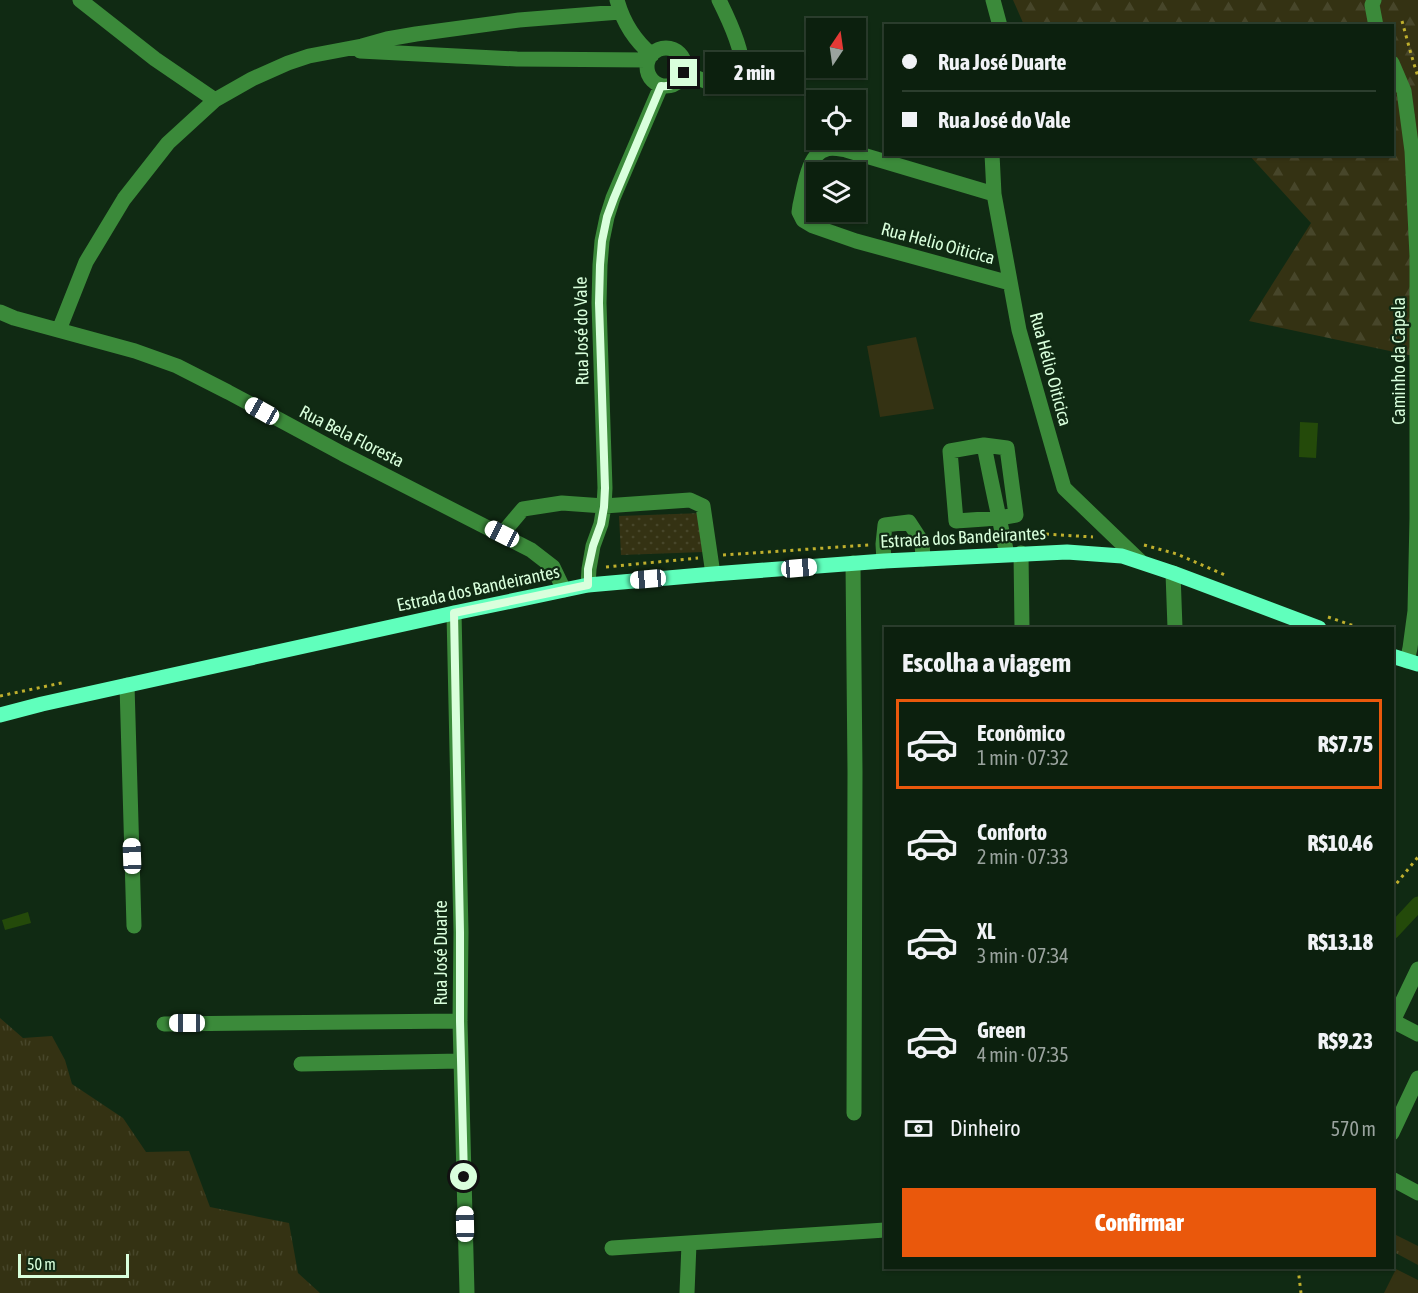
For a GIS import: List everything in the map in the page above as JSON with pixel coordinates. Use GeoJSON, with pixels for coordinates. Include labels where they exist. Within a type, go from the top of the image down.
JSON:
{"type":"FeatureCollection","features":[{"type":"Feature","properties":{"kind":"main road","name":"Estrada dos Bandeirantes"},"geometry":{"type":"LineString","coordinates":[[0,715],[127,685],[588,585],[853,563],[1083,552],[1122,556],[1316,627]]}},
{"type":"Feature","properties":{"kind":"street"},"geometry":{"type":"LineString","coordinates":[[80,0],[155,59],[215,100]]}},
{"type":"Feature","properties":{"kind":"street"},"geometry":{"type":"LineString","coordinates":[[684,73],[721,87],[738,82],[742,70],[742,59],[719,0]]}},
{"type":"Feature","properties":{"kind":"street"},"geometry":{"type":"LineString","coordinates":[[993,0],[999,24]]}},
{"type":"Feature","properties":{"kind":"street"},"geometry":{"type":"LineString","coordinates":[[1374,0],[1372,4],[1376,24]]}},
{"type":"Feature","properties":{"kind":"street"},"geometry":{"type":"LineString","coordinates":[[58,330],[86,262],[124,199],[168,143],[215,100],[252,79],[309,56],[387,39],[619,6],[632,35],[650,57]]}},
{"type":"Feature","properties":{"kind":"street"},"geometry":{"type":"LineString","coordinates":[[663,48],[675,51],[683,59],[684,73],[674,85],[661,86],[651,79],[647,67],[650,57],[663,48]]}},
{"type":"Feature","properties":{"kind":"street"},"geometry":{"type":"LineString","coordinates":[[330,51],[403,52],[517,59],[650,57]]}},
{"type":"Feature","properties":{"kind":"street","name":"Caminho da Capela"},"geometry":{"type":"LineString","coordinates":[[1394,68],[1404,91],[1412,151],[1417,256],[1415,611],[1406,660]]}},
{"type":"Feature","properties":{"kind":"street","name":"Rua José do Vale"},"geometry":{"type":"LineString","coordinates":[[588,585],[588,569],[604,507],[605,488],[599,303],[602,241],[614,198],[661,86]]}},
{"type":"Feature","properties":{"kind":"street","name":"Rua Helio Oiticica"},"geometry":{"type":"LineString","coordinates":[[994,194],[846,150],[829,148],[817,154],[812,162],[799,212],[803,220],[813,226],[856,241],[1010,283]]}},
{"type":"Feature","properties":{"kind":"street","name":"Rua Hélio Oiticica"},"geometry":{"type":"LineString","coordinates":[[992,156],[994,194],[1019,330],[1064,488],[1140,561]]}},
{"type":"Feature","properties":{"kind":"street","name":"Rua Bela Floresta"},"geometry":{"type":"LineString","coordinates":[[0,312],[14,318],[135,351],[177,366],[531,550],[553,567],[564,590]]}},
{"type":"Feature","properties":{"kind":"street"},"geometry":{"type":"LineString","coordinates":[[984,445],[999,518],[1014,554],[1022,627]]}},
{"type":"Feature","properties":{"kind":"street"},"geometry":{"type":"LineString","coordinates":[[984,445],[1007,448],[1016,514],[999,518],[956,520],[950,451],[984,445]]}},
{"type":"Feature","properties":{"kind":"street"},"geometry":{"type":"LineString","coordinates":[[502,534],[522,509],[561,503],[604,507],[690,500],[703,506],[713,574]]}},
{"type":"Feature","properties":{"kind":"street"},"geometry":{"type":"LineString","coordinates":[[885,561],[883,544],[885,525],[909,522],[922,542],[923,559]]}},
{"type":"Feature","properties":{"kind":"street"},"geometry":{"type":"LineString","coordinates":[[853,563],[854,1113]]}},
{"type":"Feature","properties":{"kind":"street"},"geometry":{"type":"LineString","coordinates":[[1173,573],[1175,627]]}},
{"type":"Feature","properties":{"kind":"street","name":"Rua José Duarte"},"geometry":{"type":"LineString","coordinates":[[454,613],[467,1293]]}},
{"type":"Feature","properties":{"kind":"street"},"geometry":{"type":"LineString","coordinates":[[127,685],[134,926]]}},
{"type":"Feature","properties":{"kind":"street"},"geometry":{"type":"LineString","coordinates":[[1394,1019],[1418,969]]}},
{"type":"Feature","properties":{"kind":"street"},"geometry":{"type":"LineString","coordinates":[[164,1024],[460,1021]]}},
{"type":"Feature","properties":{"kind":"street"},"geometry":{"type":"LineString","coordinates":[[1394,1022],[1418,1034]]}},
{"type":"Feature","properties":{"kind":"street"},"geometry":{"type":"LineString","coordinates":[[301,1064],[461,1061]]}},
{"type":"Feature","properties":{"kind":"street"},"geometry":{"type":"LineString","coordinates":[[1394,1129],[1418,1078]]}},
{"type":"Feature","properties":{"kind":"street"},"geometry":{"type":"LineString","coordinates":[[1394,1180],[1418,1193]]}},
{"type":"Feature","properties":{"kind":"street"},"geometry":{"type":"LineString","coordinates":[[612,1248],[884,1230]]}},
{"type":"Feature","properties":{"kind":"street"},"geometry":{"type":"LineString","coordinates":[[687,1293],[689,1244]]}},
{"type":"Feature","properties":{"kind":"path"},"geometry":{"type":"LineString","coordinates":[[1402,21],[1418,77]]}},
{"type":"Feature","properties":{"kind":"path"},"geometry":{"type":"LineString","coordinates":[[1394,887],[1418,857]]}},
{"type":"Feature","properties":{"kind":"path"},"geometry":{"type":"LineString","coordinates":[[1298,1269],[1301,1293]]}},
{"type":"Feature","properties":{"kind":"green space"},"geometry":{"type":"Polygon","coordinates":[[[1013,0],[1418,0],[1418,357],[1249,321],[1311,223],[1250,156],[1394,156],[1394,24],[1024,24],[1013,0]]]}},
{"type":"Feature","properties":{"kind":"green space"},"geometry":{"type":"Polygon","coordinates":[[[916,337],[934,409],[880,417],[867,346],[916,337]]]}},
{"type":"Feature","properties":{"kind":"green space"},"geometry":{"type":"Polygon","coordinates":[[[703,513],[704,552],[621,555],[619,516],[703,513]]]}},
{"type":"Feature","properties":{"kind":"green space"},"geometry":{"type":"Polygon","coordinates":[[[0,1018],[23,1038],[52,1036],[65,1060],[72,1084],[123,1118],[146,1152],[189,1151],[210,1207],[289,1223],[298,1273],[320,1293],[0,1293],[0,1018]]]}},
{"type":"Feature","properties":{"kind":"green space"},"geometry":{"type":"Polygon","coordinates":[[[1394,1234],[1418,1246],[1418,1265],[1394,1252],[1394,1234]]]}},
{"type":"Feature","properties":{"kind":"green space"},"geometry":{"type":"Polygon","coordinates":[[[1396,1269],[1418,1280],[1418,1293],[1384,1293],[1396,1269]]]}},
{"type":"Feature","properties":{"kind":"shaded area"},"geometry":{"type":"Polygon","coordinates":[[[1300,422],[1318,423],[1316,458],[1299,457],[1300,422]]]}},
{"type":"Feature","properties":{"kind":"shaded area"},"geometry":{"type":"Polygon","coordinates":[[[28,912],[31,923],[5,930],[2,920],[28,912]]]}},
{"type":"Feature","properties":{"kind":"waterway"},"geometry":{"type":"LineString","coordinates":[[1394,930],[1418,904]]}},
{"type":"Feature","properties":{"kind":"route"},"geometry":{"type":"LineString","coordinates":[[464,1177],[454,613],[588,585],[588,569],[601,524],[605,488],[599,303],[602,241],[614,198],[661,86],[674,85],[684,73]]}}]}
